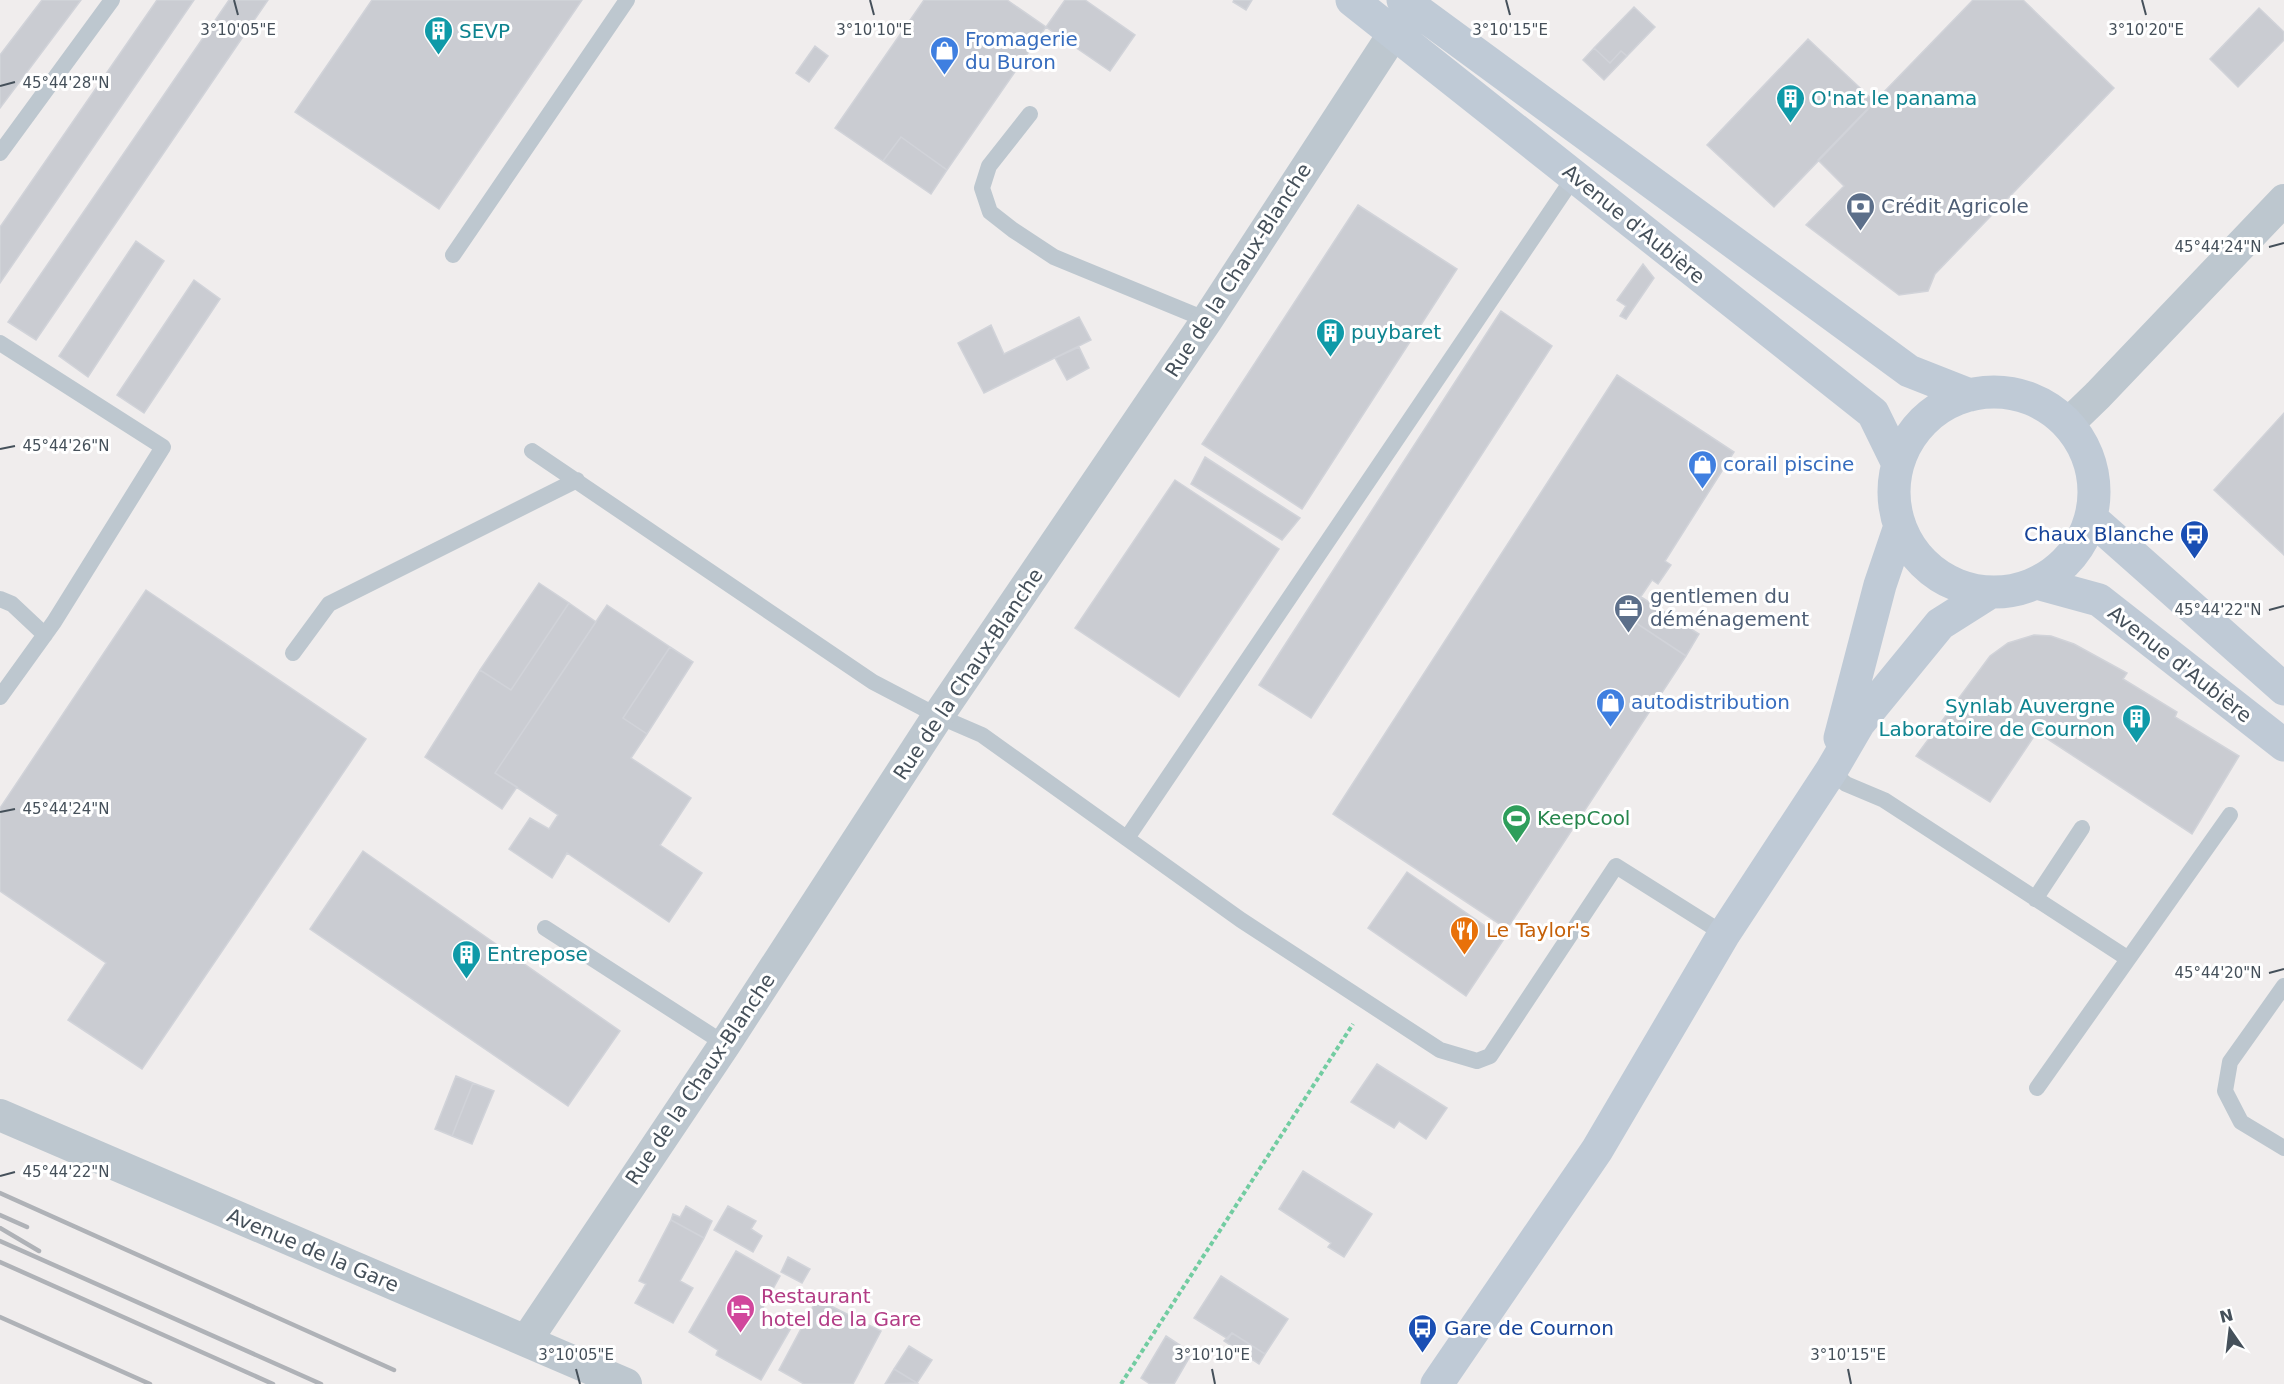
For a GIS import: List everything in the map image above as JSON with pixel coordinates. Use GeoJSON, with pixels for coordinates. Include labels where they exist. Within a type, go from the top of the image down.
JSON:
{"type":"FeatureCollection","features":[{"type":"Feature","properties":{"kind":"main road","name":"Avenue d'Aubière"},"geometry":{"type":"LineString","coordinates":[[1352,0],[1403,14],[1909,371],[1970,394]]}},
{"type":"Feature","properties":{"kind":"main road","name":"Avenue d'Aubière"},"geometry":{"type":"LineString","coordinates":[[1403,14],[1574,177],[1873,413],[1897,462]]}},
{"type":"Feature","properties":{"kind":"main road"},"geometry":{"type":"LineString","coordinates":[[2006,393],[2040,403],[2068,424],[2080,440],[2089,458],[2094,498],[2091,518],[2083,538],[2056,572],[2037,583],[2006,592],[1989,593],[1967,590],[1945,581],[1926,567],[1911,550],[1899,529],[1893,507],[1893,484],[1897,462],[1905,443],[1917,427],[1932,412],[1950,401],[1970,394],[2006,393]]}},
{"type":"Feature","properties":{"kind":"main road"},"geometry":{"type":"LineString","coordinates":[[2091,518],[2284,689]]}},
{"type":"Feature","properties":{"kind":"main road"},"geometry":{"type":"LineString","coordinates":[[1832,771],[1880,585],[1899,529]]}},
{"type":"Feature","properties":{"kind":"main road","name":"Avenue d'Aubière"},"geometry":{"type":"LineString","coordinates":[[2037,583],[2099,600],[2284,745]]}},
{"type":"Feature","properties":{"kind":"main road"},"geometry":{"type":"LineString","coordinates":[[1437,1384],[1597,1150],[1724,934],[1832,771],[1859,723],[1940,624],[1989,593]]}},
{"type":"Feature","properties":{"kind":"street","name":"Rue de la Chaux-Blanche"},"geometry":{"type":"LineString","coordinates":[[526,1341],[725,1044],[938,716],[1207,320],[1403,14]]}},
{"type":"Feature","properties":{"kind":"street"},"geometry":{"type":"LineString","coordinates":[[2068,424],[2284,200]]}},
{"type":"Feature","properties":{"kind":"street","name":"Avenue de la Gare"},"geometry":{"type":"LineString","coordinates":[[0,1114],[626,1384]]}},
{"type":"Feature","properties":{"kind":"lane"},"geometry":{"type":"LineString","coordinates":[[0,153],[112,0]]}},
{"type":"Feature","properties":{"kind":"lane"},"geometry":{"type":"LineString","coordinates":[[453,255],[627,0]]}},
{"type":"Feature","properties":{"kind":"lane"},"geometry":{"type":"LineString","coordinates":[[1030,114],[989,166],[982,188],[990,212],[1054,257],[1207,320]]}},
{"type":"Feature","properties":{"kind":"lane"},"geometry":{"type":"LineString","coordinates":[[1127,838],[1574,177]]}},
{"type":"Feature","properties":{"kind":"lane"},"geometry":{"type":"LineString","coordinates":[[0,343],[163,447],[45,635],[0,697]]}},
{"type":"Feature","properties":{"kind":"lane"},"geometry":{"type":"LineString","coordinates":[[532,451],[873,682],[938,716],[982,735],[1241,920],[1440,1050],[1478,1061],[1490,1056],[1616,866],[1724,934]]}},
{"type":"Feature","properties":{"kind":"lane"},"geometry":{"type":"LineString","coordinates":[[293,653],[329,604],[577,480]]}},
{"type":"Feature","properties":{"kind":"lane"},"geometry":{"type":"LineString","coordinates":[[0,599],[12,604],[45,635]]}},
{"type":"Feature","properties":{"kind":"lane"},"geometry":{"type":"LineString","coordinates":[[1832,771],[1846,784],[1884,800],[2127,958]]}},
{"type":"Feature","properties":{"kind":"lane"},"geometry":{"type":"LineString","coordinates":[[2037,1088],[2230,815]]}},
{"type":"Feature","properties":{"kind":"lane"},"geometry":{"type":"LineString","coordinates":[[2035,899],[2082,828]]}},
{"type":"Feature","properties":{"kind":"lane"},"geometry":{"type":"LineString","coordinates":[[545,928],[725,1044]]}},
{"type":"Feature","properties":{"kind":"lane"},"geometry":{"type":"LineString","coordinates":[[2284,986],[2230,1062],[2225,1091],[2241,1122],[2284,1148]]}},
{"type":"Feature","properties":{"kind":"path"},"geometry":{"type":"LineString","coordinates":[[1121,1384],[1367,1002]]}},
{"type":"Feature","properties":{"kind":"building"},"geometry":{"type":"Polygon","coordinates":[[[42,0],[81,0],[0,108],[0,55],[42,0]]]}},
{"type":"Feature","properties":{"kind":"building"},"geometry":{"type":"Polygon","coordinates":[[[157,0],[194,0],[0,283],[0,227],[157,0]]]}},
{"type":"Feature","properties":{"kind":"building"},"geometry":{"type":"Polygon","coordinates":[[[229,0],[268,0],[36,340],[8,322],[229,0]]]}},
{"type":"Feature","properties":{"kind":"building","name":"SEVP"},"geometry":{"type":"Polygon","coordinates":[[[372,0],[582,0],[439,209],[295,112],[372,0]]]}},
{"type":"Feature","properties":{"kind":"building"},"geometry":{"type":"Polygon","coordinates":[[[924,0],[1007,0],[1046,27],[947,170],[901,137],[883,161],[835,128],[924,0]]]}},
{"type":"Feature","properties":{"kind":"building"},"geometry":{"type":"Polygon","coordinates":[[[1065,0],[1085,0],[1135,35],[1110,71],[1046,27],[1065,0]]]}},
{"type":"Feature","properties":{"kind":"building"},"geometry":{"type":"Polygon","coordinates":[[[1234,0],[1252,0],[1246,10],[1233,2],[1234,0]]]}},
{"type":"Feature","properties":{"kind":"building"},"geometry":{"type":"Polygon","coordinates":[[[1973,0],[2023,0],[2114,88],[1935,274],[1928,291],[1899,295],[1806,225],[1844,186],[1818,160],[1973,0]]]}},
{"type":"Feature","properties":{"kind":"building"},"geometry":{"type":"Polygon","coordinates":[[[1634,7],[1655,27],[1627,56],[1621,51],[1610,63],[1594,48],[1634,7]]]}},
{"type":"Feature","properties":{"kind":"building"},"geometry":{"type":"Polygon","coordinates":[[[2259,8],[2284,32],[2284,40],[2238,87],[2210,59],[2259,8]]]}},
{"type":"Feature","properties":{"kind":"building","name":"O'nat le panama"},"geometry":{"type":"Polygon","coordinates":[[[1808,39],[1875,102],[1774,207],[1707,145],[1808,39]]]}},
{"type":"Feature","properties":{"kind":"building"},"geometry":{"type":"Polygon","coordinates":[[[815,46],[828,56],[809,82],[796,73],[815,46]]]}},
{"type":"Feature","properties":{"kind":"building"},"geometry":{"type":"Polygon","coordinates":[[[1594,48],[1610,63],[1621,51],[1627,56],[1604,80],[1583,60],[1594,48]]]}},
{"type":"Feature","properties":{"kind":"building"},"geometry":{"type":"Polygon","coordinates":[[[901,137],[947,170],[931,194],[883,161],[901,137]]]}},
{"type":"Feature","properties":{"kind":"building","name":"puybaret"},"geometry":{"type":"Polygon","coordinates":[[[1358,205],[1457,269],[1302,509],[1202,444],[1358,205]]]}},
{"type":"Feature","properties":{"kind":"building"},"geometry":{"type":"Polygon","coordinates":[[[136,241],[164,261],[88,377],[59,356],[136,241]]]}},
{"type":"Feature","properties":{"kind":"building"},"geometry":{"type":"Polygon","coordinates":[[[1643,264],[1654,278],[1626,319],[1620,316],[1626,306],[1617,300],[1643,264]]]}},
{"type":"Feature","properties":{"kind":"building"},"geometry":{"type":"Polygon","coordinates":[[[194,280],[220,299],[144,413],[117,395],[194,280]]]}},
{"type":"Feature","properties":{"kind":"building"},"geometry":{"type":"Polygon","coordinates":[[[1501,311],[1552,346],[1311,718],[1259,685],[1501,311]]]}},
{"type":"Feature","properties":{"kind":"building"},"geometry":{"type":"Polygon","coordinates":[[[1079,317],[1091,340],[984,393],[958,343],[991,325],[1004,354],[1079,317]]]}},
{"type":"Feature","properties":{"kind":"building"},"geometry":{"type":"Polygon","coordinates":[[[1079,347],[1089,368],[1067,380],[1055,358],[1079,347]]]}},
{"type":"Feature","properties":{"kind":"building"},"geometry":{"type":"Polygon","coordinates":[[[1617,375],[1734,452],[1665,561],[1671,565],[1658,584],[1652,580],[1627,617],[1686,656],[1507,929],[1333,814],[1617,375]]]}},
{"type":"Feature","properties":{"kind":"building"},"geometry":{"type":"Polygon","coordinates":[[[2284,413],[2284,555],[2214,490],[2284,413]]]}},
{"type":"Feature","properties":{"kind":"building"},"geometry":{"type":"Polygon","coordinates":[[[1205,457],[1300,518],[1282,540],[1191,484],[1205,457]]]}},
{"type":"Feature","properties":{"kind":"building"},"geometry":{"type":"Polygon","coordinates":[[[1175,480],[1279,549],[1179,697],[1075,628],[1175,480]]]}},
{"type":"Feature","properties":{"kind":"building"},"geometry":{"type":"Polygon","coordinates":[[[539,583],[569,603],[511,690],[480,670],[539,583]]]}},
{"type":"Feature","properties":{"kind":"building"},"geometry":{"type":"Polygon","coordinates":[[[146,590],[366,739],[142,1069],[68,1020],[106,963],[0,891],[0,808],[146,590]]]}},
{"type":"Feature","properties":{"kind":"building"},"geometry":{"type":"Polygon","coordinates":[[[1641,597],[1699,634],[1686,656],[1627,617],[1641,597]]]}},
{"type":"Feature","properties":{"kind":"building"},"geometry":{"type":"Polygon","coordinates":[[[569,603],[596,622],[495,773],[517,787],[502,809],[425,757],[480,670],[511,690],[569,603]]]}},
{"type":"Feature","properties":{"kind":"building"},"geometry":{"type":"Polygon","coordinates":[[[607,605],[670,647],[623,718],[647,734],[631,758],[691,798],[660,845],[702,873],[669,922],[567,853],[552,878],[509,849],[530,818],[549,829],[558,815],[495,773],[607,605]]]}},
{"type":"Feature","properties":{"kind":"building","name":"Synlab Auvergne Laboratoire de Cournon"},"geometry":{"type":"Polygon","coordinates":[[[2034,635],[2051,636],[2074,644],[2127,673],[2123,679],[2177,712],[2175,717],[2239,756],[2192,834],[2037,732],[1990,802],[1916,756],[1990,656],[2008,643],[2034,635]]]}},
{"type":"Feature","properties":{"kind":"building"},"geometry":{"type":"Polygon","coordinates":[[[670,647],[693,662],[647,734],[623,718],[670,647]]]}},
{"type":"Feature","properties":{"kind":"building","name":"Entrepose"},"geometry":{"type":"Polygon","coordinates":[[[363,851],[620,1031],[568,1106],[310,929],[363,851]]]}},
{"type":"Feature","properties":{"kind":"building"},"geometry":{"type":"Polygon","coordinates":[[[1407,872],[1504,939],[1466,996],[1368,928],[1407,872]]]}},
{"type":"Feature","properties":{"kind":"building"},"geometry":{"type":"Polygon","coordinates":[[[1377,1064],[1447,1108],[1426,1139],[1399,1121],[1394,1128],[1351,1102],[1377,1064]]]}},
{"type":"Feature","properties":{"kind":"building"},"geometry":{"type":"Polygon","coordinates":[[[456,1076],[473,1083],[452,1136],[435,1129],[456,1076]]]}},
{"type":"Feature","properties":{"kind":"building"},"geometry":{"type":"Polygon","coordinates":[[[473,1083],[494,1091],[472,1144],[452,1136],[473,1083]]]}},
{"type":"Feature","properties":{"kind":"building"},"geometry":{"type":"Polygon","coordinates":[[[1303,1171],[1372,1214],[1344,1257],[1328,1247],[1331,1243],[1279,1209],[1303,1171]]]}},
{"type":"Feature","properties":{"kind":"building"},"geometry":{"type":"Polygon","coordinates":[[[686,1206],[712,1221],[704,1238],[671,1220],[673,1214],[680,1217],[686,1206]]]}},
{"type":"Feature","properties":{"kind":"building"},"geometry":{"type":"Polygon","coordinates":[[[728,1206],[756,1221],[751,1229],[762,1236],[753,1252],[714,1230],[728,1206]]]}},
{"type":"Feature","properties":{"kind":"building"},"geometry":{"type":"Polygon","coordinates":[[[671,1220],[704,1238],[680,1281],[693,1288],[673,1323],[635,1303],[646,1284],[639,1281],[671,1220]]]}},
{"type":"Feature","properties":{"kind":"building"},"geometry":{"type":"Polygon","coordinates":[[[736,1251],[780,1276],[761,1311],[791,1328],[761,1380],[716,1355],[718,1350],[689,1332],[736,1251]]]}},
{"type":"Feature","properties":{"kind":"building"},"geometry":{"type":"Polygon","coordinates":[[[788,1257],[810,1269],[802,1283],[781,1272],[788,1257]]]}},
{"type":"Feature","properties":{"kind":"building"},"geometry":{"type":"Polygon","coordinates":[[[1221,1276],[1288,1319],[1265,1354],[1232,1333],[1228,1339],[1194,1318],[1221,1276]]]}},
{"type":"Feature","properties":{"kind":"building"},"geometry":{"type":"Polygon","coordinates":[[[817,1299],[881,1331],[853,1384],[804,1384],[779,1370],[817,1299]]]}},
{"type":"Feature","properties":{"kind":"building"},"geometry":{"type":"Polygon","coordinates":[[[1232,1333],[1265,1354],[1259,1364],[1224,1341],[1232,1333]]]}},
{"type":"Feature","properties":{"kind":"building"},"geometry":{"type":"Polygon","coordinates":[[[1166,1336],[1192,1353],[1174,1384],[1150,1384],[1141,1378],[1166,1336]]]}},
{"type":"Feature","properties":{"kind":"building"},"geometry":{"type":"Polygon","coordinates":[[[909,1346],[932,1360],[917,1383],[894,1369],[909,1346]]]}},
{"type":"Feature","properties":{"kind":"building"},"geometry":{"type":"Polygon","coordinates":[[[894,1369],[917,1383],[885,1384],[894,1369]]]}},
{"type":"Feature","properties":{"kind":"railway"},"geometry":{"type":"LineString","coordinates":[[0,1193],[394,1370]]}},
{"type":"Feature","properties":{"kind":"railway"},"geometry":{"type":"LineString","coordinates":[[0,1215],[27,1227]]}},
{"type":"Feature","properties":{"kind":"railway"},"geometry":{"type":"LineString","coordinates":[[0,1228],[39,1251]]}},
{"type":"Feature","properties":{"kind":"railway"},"geometry":{"type":"LineString","coordinates":[[0,1241],[321,1384]]}},
{"type":"Feature","properties":{"kind":"railway"},"geometry":{"type":"LineString","coordinates":[[0,1262],[273,1384]]}},
{"type":"Feature","properties":{"kind":"railway"},"geometry":{"type":"LineString","coordinates":[[0,1317],[150,1384]]}},
{"type":"Feature","properties":{"kind":"place","name":"SEVP"},"geometry":{"type":"Point","coordinates":[438,56]}},
{"type":"Feature","properties":{"kind":"place","name":"Fromagerie du Buron"},"geometry":{"type":"Point","coordinates":[944,76]}},
{"type":"Feature","properties":{"kind":"place","name":"O'nat le panama"},"geometry":{"type":"Point","coordinates":[1790,124]}},
{"type":"Feature","properties":{"kind":"place","name":"Crédit Agricole"},"geometry":{"type":"Point","coordinates":[1860,232]}},
{"type":"Feature","properties":{"kind":"place","name":"puybaret"},"geometry":{"type":"Point","coordinates":[1330,358]}},
{"type":"Feature","properties":{"kind":"place","name":"corail piscine"},"geometry":{"type":"Point","coordinates":[1702,490]}},
{"type":"Feature","properties":{"kind":"place","name":"Chaux Blanche"},"geometry":{"type":"Point","coordinates":[2195,560]}},
{"type":"Feature","properties":{"kind":"place","name":"gentlemen du déménagement"},"geometry":{"type":"Point","coordinates":[1629,634]}},
{"type":"Feature","properties":{"kind":"place","name":"autodistribution"},"geometry":{"type":"Point","coordinates":[1610,728]}},
{"type":"Feature","properties":{"kind":"place","name":"Synlab Auvergne Laboratoire de Cournon"},"geometry":{"type":"Point","coordinates":[2136,744]}},
{"type":"Feature","properties":{"kind":"place","name":"KeepCool"},"geometry":{"type":"Point","coordinates":[1516,844]}},
{"type":"Feature","properties":{"kind":"place","name":"Le Taylor's"},"geometry":{"type":"Point","coordinates":[1465,956]}},
{"type":"Feature","properties":{"kind":"place","name":"Entrepose"},"geometry":{"type":"Point","coordinates":[466,980]}},
{"type":"Feature","properties":{"kind":"place","name":"Restaurant hotel de la Gare"},"geometry":{"type":"Point","coordinates":[740,1334]}},
{"type":"Feature","properties":{"kind":"place","name":"Gare de Cournon"},"geometry":{"type":"Point","coordinates":[1423,1354]}}]}
